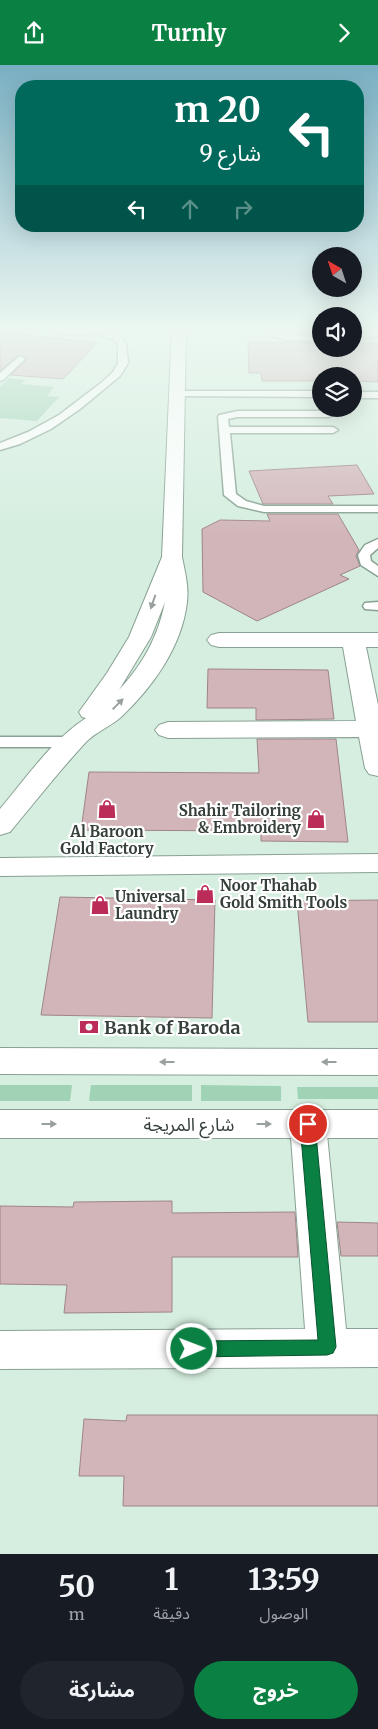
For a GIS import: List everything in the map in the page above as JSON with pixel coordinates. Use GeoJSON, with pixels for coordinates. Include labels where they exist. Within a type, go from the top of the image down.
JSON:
{"type":"FeatureCollection","features":[{"type":"Feature","properties":{"kind":"street"},"geometry":{"type":"LineString","coordinates":[[0,825],[76,738],[120,703],[136,685],[161,651],[169,633],[177,601],[176,571],[172,557],[178,396]]}},
{"type":"Feature","properties":{"kind":"street"},"geometry":{"type":"LineString","coordinates":[[219,640],[378,640]]}},
{"type":"Feature","properties":{"kind":"street"},"geometry":{"type":"LineString","coordinates":[[353,640],[378,768]]}},
{"type":"Feature","properties":{"kind":"street"},"geometry":{"type":"LineString","coordinates":[[168,731],[370,729]]}},
{"type":"Feature","properties":{"kind":"street"},"geometry":{"type":"LineString","coordinates":[[0,867],[378,863]]}},
{"type":"Feature","properties":{"kind":"street"},"geometry":{"type":"LineString","coordinates":[[1,1060],[378,1062]]}},
{"type":"Feature","properties":{"kind":"street","name":"شارع المريجة"},"geometry":{"type":"LineString","coordinates":[[0,1123],[378,1124]]}},
{"type":"Feature","properties":{"kind":"street"},"geometry":{"type":"LineString","coordinates":[[308,1124],[327,1347]]}},
{"type":"Feature","properties":{"kind":"street"},"geometry":{"type":"LineString","coordinates":[[0,1350],[378,1348]]}},
{"type":"Feature","properties":{"kind":"lane"},"geometry":{"type":"LineString","coordinates":[[0,447],[33,435],[52,425],[88,396]]}},
{"type":"Feature","properties":{"kind":"lane"},"geometry":{"type":"LineString","coordinates":[[312,414],[229,414],[222,419],[230,495],[242,504],[264,509],[378,509]]}},
{"type":"Feature","properties":{"kind":"lane"},"geometry":{"type":"LineString","coordinates":[[224,430],[333,430]]}},
{"type":"Feature","properties":{"kind":"lane"},"geometry":{"type":"LineString","coordinates":[[378,543],[369,548],[364,555],[365,562],[378,572]]}},
{"type":"Feature","properties":{"kind":"lane"},"geometry":{"type":"LineString","coordinates":[[0,742],[76,738]]}},
{"type":"Feature","properties":{"kind":"green space"},"geometry":{"type":"Polygon","coordinates":[[[0,396],[59,397],[37,421],[0,418],[0,396]]]}},
{"type":"Feature","properties":{"kind":"green space"},"geometry":{"type":"Polygon","coordinates":[[[0,1085],[72,1085],[70,1101],[0,1101],[0,1085]]]}},
{"type":"Feature","properties":{"kind":"green space"},"geometry":{"type":"Polygon","coordinates":[[[91,1085],[192,1085],[192,1101],[89,1101],[91,1085]]]}},
{"type":"Feature","properties":{"kind":"green space"},"geometry":{"type":"Polygon","coordinates":[[[201,1085],[281,1086],[281,1101],[201,1101],[201,1085]]]}},
{"type":"Feature","properties":{"kind":"green space"},"geometry":{"type":"Polygon","coordinates":[[[297,1087],[378,1087],[378,1099],[298,1099],[297,1087]]]}},
{"type":"Feature","properties":{"kind":"building"},"geometry":{"type":"Polygon","coordinates":[[[357,465],[374,494],[328,496],[333,504],[263,504],[249,471],[357,465]]]}},
{"type":"Feature","properties":{"kind":"building"},"geometry":{"type":"Polygon","coordinates":[[[267,514],[338,514],[359,550],[356,556],[360,566],[340,575],[349,579],[257,621],[203,592],[202,529],[220,520],[270,521],[267,514]]]}},
{"type":"Feature","properties":{"kind":"building"},"geometry":{"type":"Polygon","coordinates":[[[208,669],[328,670],[334,719],[256,720],[256,708],[207,708],[208,669]]]}},
{"type":"Feature","properties":{"kind":"building"},"geometry":{"type":"Polygon","coordinates":[[[257,739],[336,739],[348,842],[261,841],[261,831],[81,830],[89,772],[259,773],[257,739]]]}},
{"type":"Feature","properties":{"kind":"building"},"geometry":{"type":"Polygon","coordinates":[[[60,897],[215,900],[212,1018],[41,1015],[60,897]]]}},
{"type":"Feature","properties":{"kind":"building"},"geometry":{"type":"Polygon","coordinates":[[[378,900],[378,1022],[308,1022],[297,901],[378,900]]]}},
{"type":"Feature","properties":{"kind":"building"},"geometry":{"type":"Polygon","coordinates":[[[172,1201],[172,1213],[295,1212],[298,1257],[172,1257],[172,1312],[64,1313],[67,1285],[0,1284],[0,1206],[73,1207],[74,1202],[172,1201]]]}},
{"type":"Feature","properties":{"kind":"building"},"geometry":{"type":"Polygon","coordinates":[[[337,1222],[378,1223],[378,1256],[341,1256],[337,1222]]]}},
{"type":"Feature","properties":{"kind":"building"},"geometry":{"type":"Polygon","coordinates":[[[127,1415],[378,1415],[378,1506],[123,1506],[124,1476],[79,1476],[84,1419],[126,1421],[127,1415]]]}},
{"type":"Feature","properties":{"kind":"place","name":"Al Baroon Gold Factory"},"geometry":{"type":"Point","coordinates":[107,809]}},
{"type":"Feature","properties":{"kind":"place","name":"Shahir Tailoring & Embroidery"},"geometry":{"type":"Point","coordinates":[316,819]}},
{"type":"Feature","properties":{"kind":"place","name":"Noor Thahab Gold Smith Tools"},"geometry":{"type":"Point","coordinates":[205,894]}},
{"type":"Feature","properties":{"kind":"place","name":"Universal Laundry"},"geometry":{"type":"Point","coordinates":[100,905]}},
{"type":"Feature","properties":{"kind":"place","name":"Bank of Baroda"},"geometry":{"type":"Point","coordinates":[89,1027]}},
{"type":"Feature","properties":{"kind":"route"},"geometry":{"type":"LineString","coordinates":[[192,1349],[327,1347],[308,1124]]}}]}
